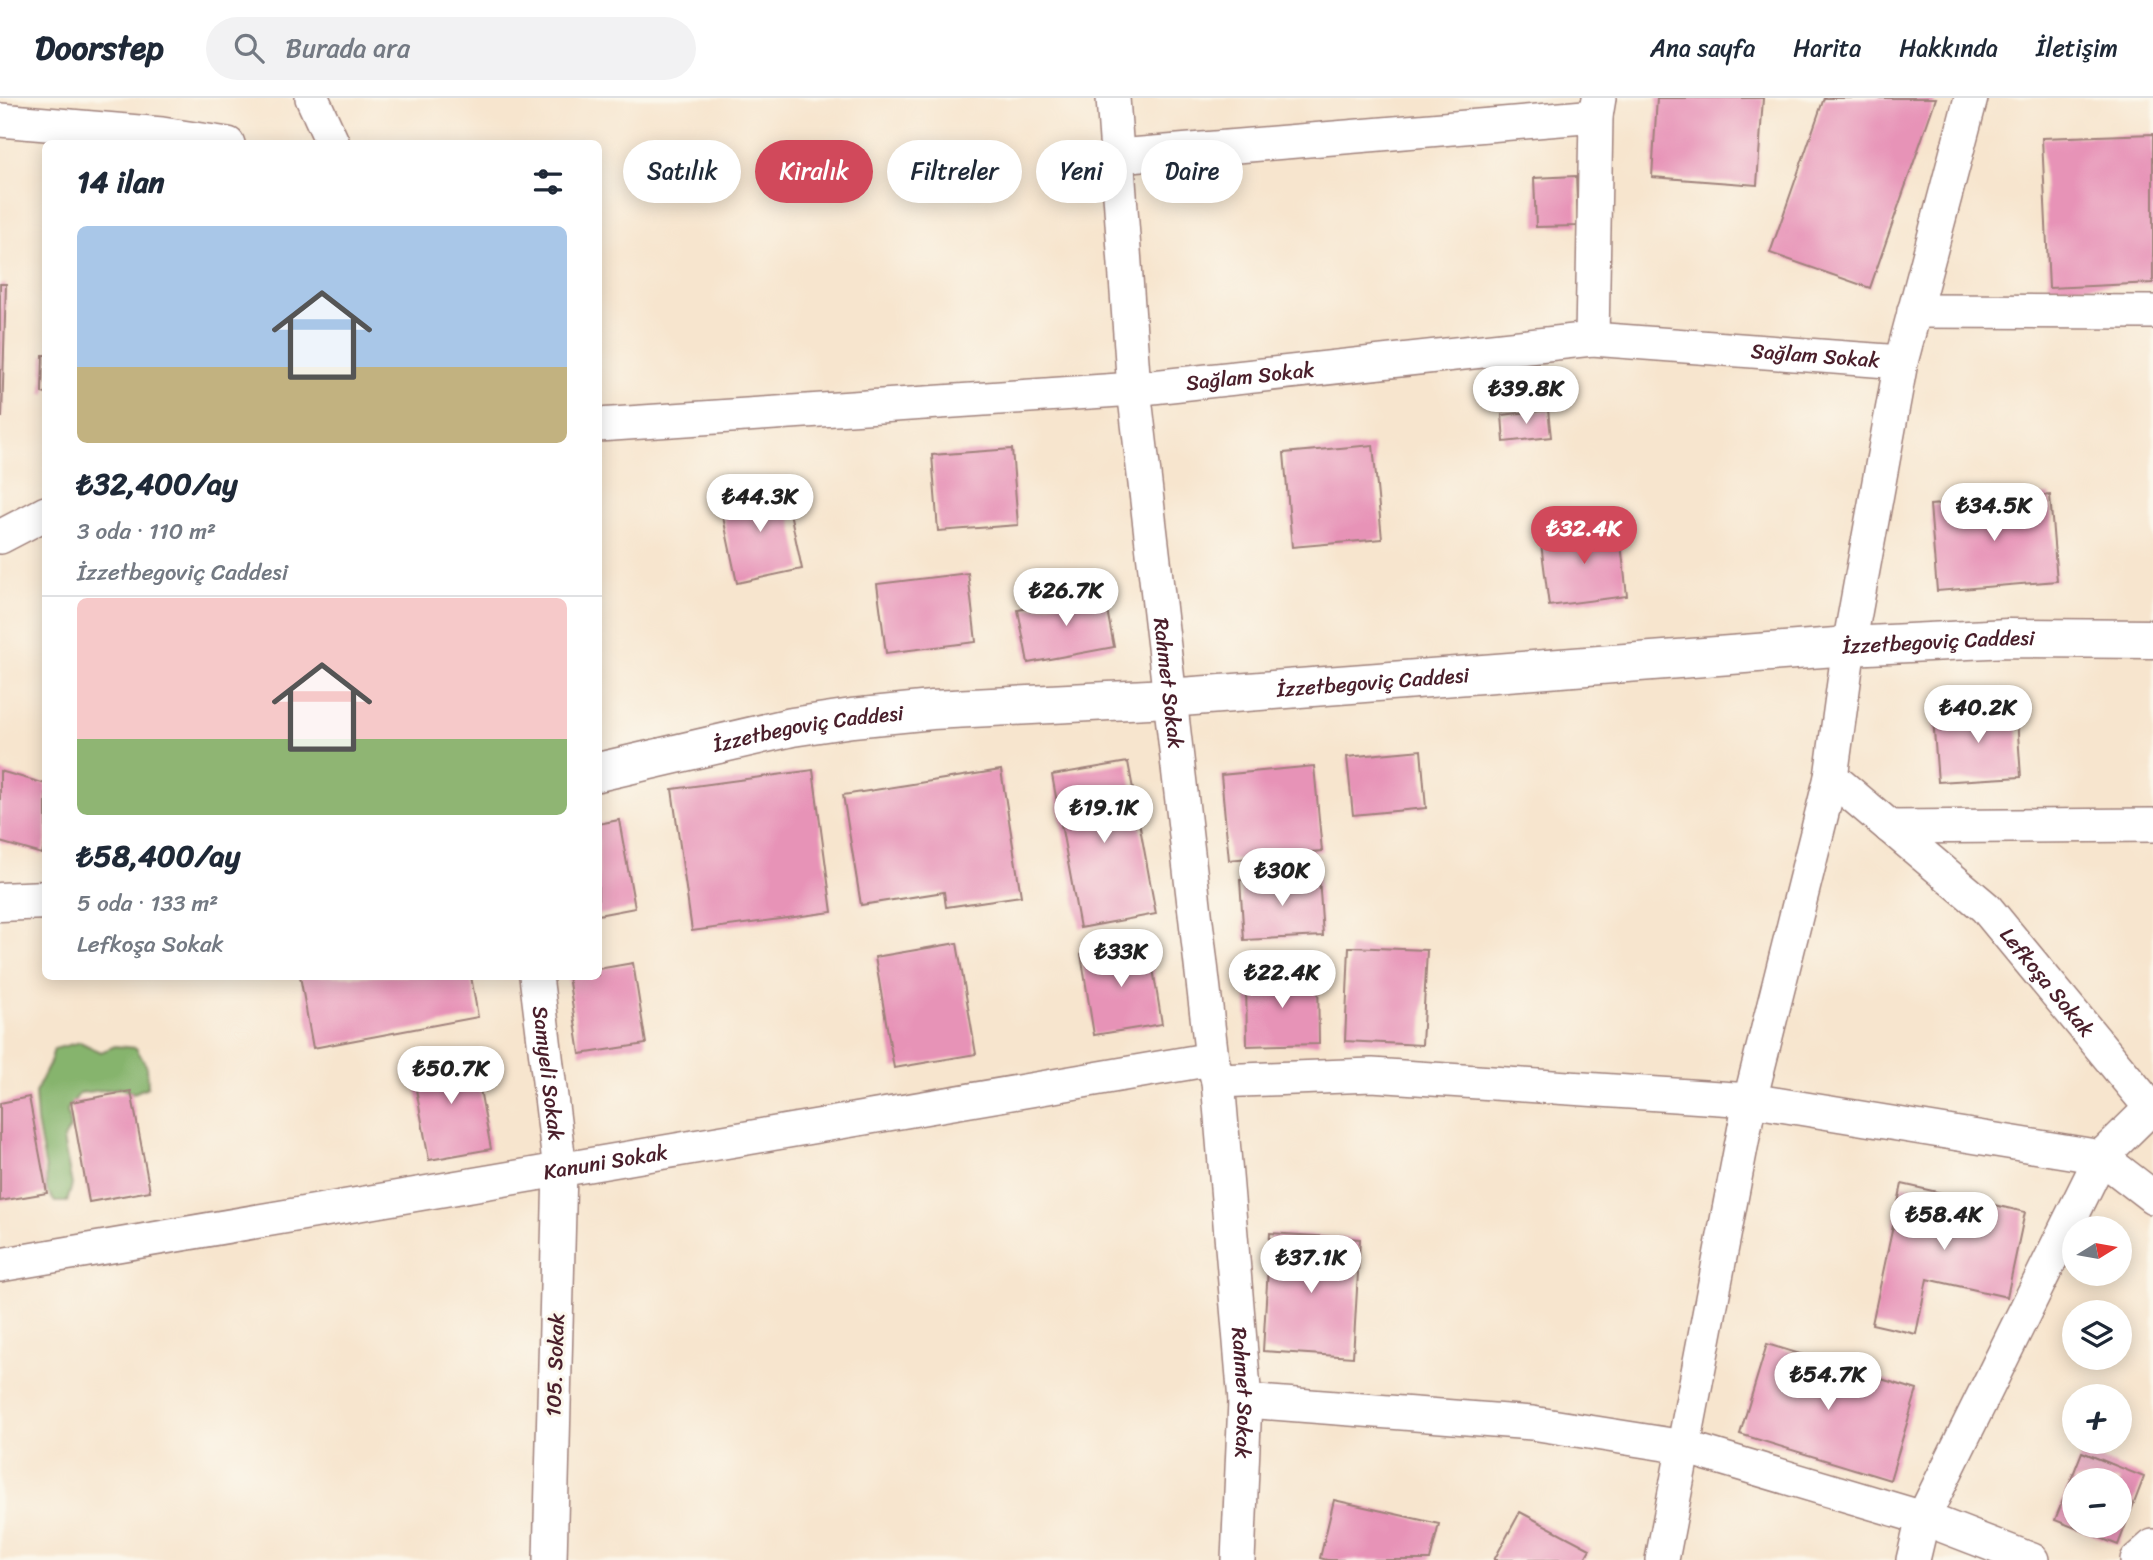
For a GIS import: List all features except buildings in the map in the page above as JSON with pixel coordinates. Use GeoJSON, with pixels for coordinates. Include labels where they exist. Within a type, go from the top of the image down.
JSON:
{"type":"FeatureCollection","features":[{"type":"Feature","properties":{"kind":"street"},"geometry":{"type":"LineString","coordinates":[[312,98],[331,140]]}},
{"type":"Feature","properties":{"kind":"street","name":"Rahmet Sokak"},"geometry":{"type":"LineString","coordinates":[[1113,98],[1117,140]]}},
{"type":"Feature","properties":{"kind":"street"},"geometry":{"type":"LineString","coordinates":[[1662,1560],[1751,1100],[1831,777],[1849,646],[1900,362],[1971,98]]}},
{"type":"Feature","properties":{"kind":"street"},"geometry":{"type":"LineString","coordinates":[[1127,155],[1597,107],[1592,340]]}},
{"type":"Feature","properties":{"kind":"street"},"geometry":{"type":"LineString","coordinates":[[0,120],[202,140]]}},
{"type":"Feature","properties":{"kind":"street","name":"Rahmet Sokak"},"geometry":{"type":"LineString","coordinates":[[1121,203],[1134,389],[1168,698],[1215,1070],[1245,1401],[1238,1560]]}},
{"type":"Feature","properties":{"kind":"street"},"geometry":{"type":"LineString","coordinates":[[1914,311],[2153,312]]}},
{"type":"Feature","properties":{"kind":"street","name":"Sağlam Sokak"},"geometry":{"type":"LineString","coordinates":[[602,425],[1134,389],[1592,340],[1900,362]]}},
{"type":"Feature","properties":{"kind":"street"},"geometry":{"type":"LineString","coordinates":[[0,537],[42,515]]}},
{"type":"Feature","properties":{"kind":"street","name":"İzzetbegoviç Caddesi"},"geometry":{"type":"LineString","coordinates":[[602,771],[792,727],[932,710],[1168,698],[1849,646],[2008,638],[2153,639]]}},
{"type":"Feature","properties":{"kind":"street","name":"Lefkoşa Sokak"},"geometry":{"type":"LineString","coordinates":[[1831,777],[1986,908],[2152,1108],[2101,1157],[1923,1517],[1913,1560]]}},
{"type":"Feature","properties":{"kind":"street"},"geometry":{"type":"LineString","coordinates":[[1890,827],[2153,825]]}},
{"type":"Feature","properties":{"kind":"street"},"geometry":{"type":"LineString","coordinates":[[0,902],[42,900]]}},
{"type":"Feature","properties":{"kind":"street","name":"Samyeli Sokak"},"geometry":{"type":"LineString","coordinates":[[537,980],[561,1170]]}},
{"type":"Feature","properties":{"kind":"street","name":"Kanuni Sokak"},"geometry":{"type":"LineString","coordinates":[[0,1265],[561,1170],[1215,1070],[1372,1075],[1751,1100],[2101,1157]]}},
{"type":"Feature","properties":{"kind":"street"},"geometry":{"type":"LineString","coordinates":[[2101,1157],[2153,1197]]}},
{"type":"Feature","properties":{"kind":"street","name":"105. Sokak"},"geometry":{"type":"LineString","coordinates":[[550,1560],[561,1170]]}},
{"type":"Feature","properties":{"kind":"street"},"geometry":{"type":"LineString","coordinates":[[1245,1401],[1532,1423],[1684,1447],[1923,1517],[2032,1560]]}},
{"type":"Feature","properties":{"kind":"street"},"geometry":{"type":"LineString","coordinates":[[2137,1560],[2153,1546]]}},
{"type":"Feature","properties":{"kind":"green space"},"geometry":{"type":"Polygon","coordinates":[[[80,1042],[101,1052],[115,1046],[136,1048],[147,1067],[148,1087],[134,1093],[120,1088],[80,1093],[67,1110],[70,1128],[63,1140],[72,1185],[67,1202],[55,1202],[47,1191],[35,1093],[54,1049],[80,1042]]]}}]}
